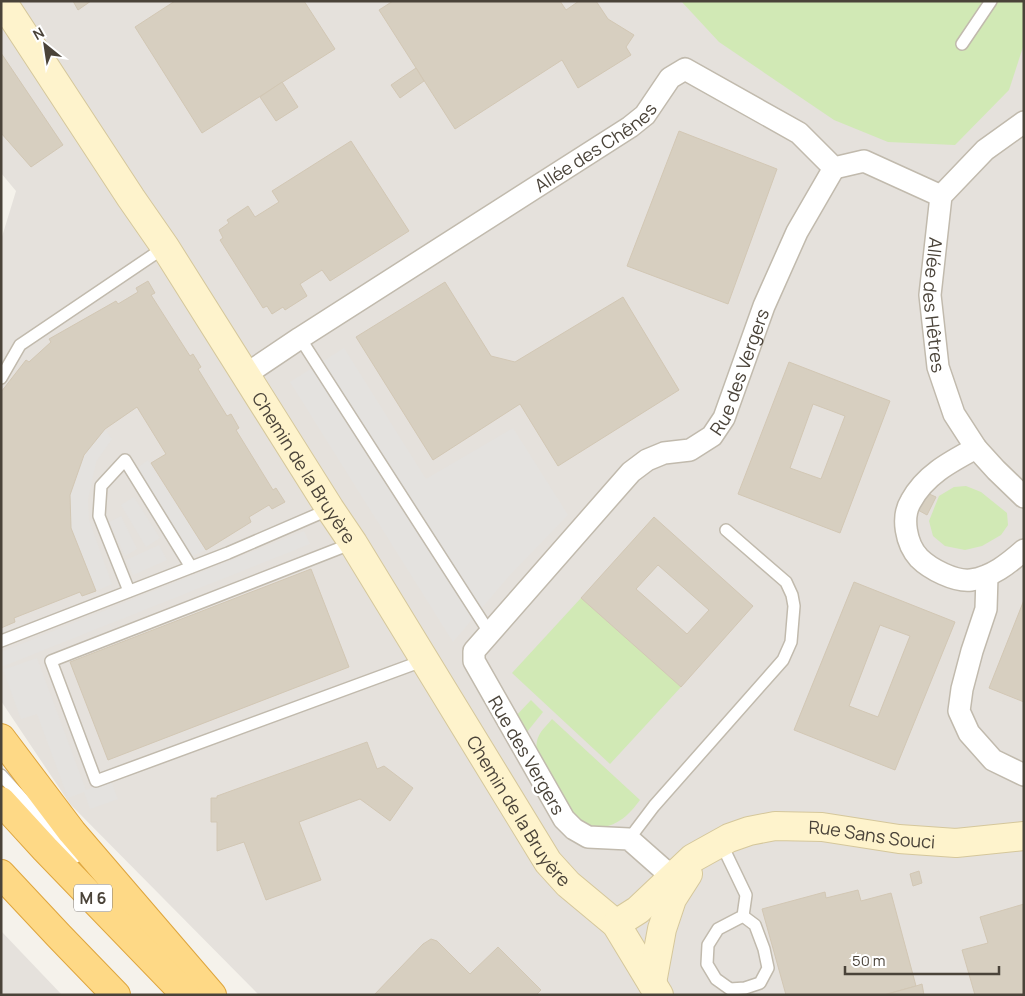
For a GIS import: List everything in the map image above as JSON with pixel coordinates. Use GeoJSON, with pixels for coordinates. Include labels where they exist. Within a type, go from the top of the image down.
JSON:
{"type":"FeatureCollection","features":[{"type":"Feature","properties":{"kind":"highway"},"geometry":{"type":"LineString","coordinates":[[1,738],[72,832],[212,995]]}},
{"type":"Feature","properties":{"kind":"highway","name":"M 6"},"geometry":{"type":"LineString","coordinates":[[1,801],[186,995]]}},
{"type":"Feature","properties":{"kind":"highway"},"geometry":{"type":"LineString","coordinates":[[1,874],[116,995]]}},
{"type":"Feature","properties":{"kind":"main road","name":"Chemin de la Bruyère"},"geometry":{"type":"LineString","coordinates":[[2,1],[165,247],[353,543],[548,862],[568,884],[616,924]]}},
{"type":"Feature","properties":{"kind":"main road","name":"Rue Sans Souci"},"geometry":{"type":"LineString","coordinates":[[655,989],[616,924],[638,910],[693,858],[749,831],[775,826],[822,827],[899,839],[956,843],[1024,836]]}},
{"type":"Feature","properties":{"kind":"main road","name":"Rue Sans Souci"},"geometry":{"type":"LineString","coordinates":[[655,989],[662,929],[672,899],[690,870],[722,843]]}},
{"type":"Feature","properties":{"kind":"street","name":"Allée des Chênes"},"geometry":{"type":"LineString","coordinates":[[245,375],[646,116],[670,78],[685,69],[799,133],[834,168]]}},
{"type":"Feature","properties":{"kind":"street"},"geometry":{"type":"LineString","coordinates":[[834,168],[864,161],[941,196],[985,150],[1024,122]]}},
{"type":"Feature","properties":{"kind":"street","name":"Rue des Vergers"},"geometry":{"type":"LineString","coordinates":[[629,839],[588,837],[574,829],[564,819],[474,661],[474,650],[631,472],[647,460],[664,453],[690,450],[712,436],[724,418],[764,306],[793,240],[834,168]]}},
{"type":"Feature","properties":{"kind":"street","name":"Allée des Hêtres"},"geometry":{"type":"LineString","coordinates":[[941,196],[930,295],[938,367],[954,414],[976,448],[1024,497]]}},
{"type":"Feature","properties":{"kind":"street"},"geometry":{"type":"LineString","coordinates":[[976,448],[932,474],[910,501],[905,520],[907,536],[919,558],[945,576],[969,580],[987,576],[1010,563],[1024,550]]}},
{"type":"Feature","properties":{"kind":"street"},"geometry":{"type":"LineString","coordinates":[[987,576],[986,609],[962,689],[959,712],[969,733],[993,760],[1024,775]]}},
{"type":"Feature","properties":{"kind":"street"},"geometry":{"type":"LineString","coordinates":[[629,839],[663,869],[674,875]]}},
{"type":"Feature","properties":{"kind":"lane"},"geometry":{"type":"LineString","coordinates":[[962,44],[991,1]]}},
{"type":"Feature","properties":{"kind":"lane"},"geometry":{"type":"LineString","coordinates":[[1,378],[20,345],[165,247]]}},
{"type":"Feature","properties":{"kind":"lane"},"geometry":{"type":"LineString","coordinates":[[300,338],[489,632]]}},
{"type":"Feature","properties":{"kind":"lane"},"geometry":{"type":"LineString","coordinates":[[129,591],[99,516],[101,486],[125,460],[191,567]]}},
{"type":"Feature","properties":{"kind":"lane"},"geometry":{"type":"LineString","coordinates":[[1,641],[191,567],[330,509]]}},
{"type":"Feature","properties":{"kind":"lane"},"geometry":{"type":"LineString","coordinates":[[629,839],[654,806],[782,660],[791,642],[794,606],[792,595],[786,582],[726,530]]}},
{"type":"Feature","properties":{"kind":"lane"},"geometry":{"type":"LineString","coordinates":[[353,543],[51,660],[96,781],[425,660]]}},
{"type":"Feature","properties":{"kind":"lane"},"geometry":{"type":"LineString","coordinates":[[1,775],[80,862]]}},
{"type":"Feature","properties":{"kind":"lane"},"geometry":{"type":"LineString","coordinates":[[722,843],[746,896],[743,916]]}},
{"type":"Feature","properties":{"kind":"lane"},"geometry":{"type":"LineString","coordinates":[[100,883],[189,968]]}},
{"type":"Feature","properties":{"kind":"lane"},"geometry":{"type":"LineString","coordinates":[[743,916],[755,925],[764,949],[768,968],[760,983],[745,988],[730,989],[716,979],[707,964],[708,945],[718,929],[743,916]]}},
{"type":"Feature","properties":{"kind":"lane"},"geometry":{"type":"LineString","coordinates":[[59,936],[101,995]]}},
{"type":"Feature","properties":{"kind":"shaded area"},"geometry":{"type":"Polygon","coordinates":[[[1,1],[1024,1],[1024,995],[259,995],[70,804],[1,701],[1,240],[16,191],[1,173],[1,1]]]}},
{"type":"Feature","properties":{"kind":"shaded area"},"geometry":{"type":"Polygon","coordinates":[[[344,348],[426,479],[513,428],[568,515],[509,576],[453,642],[290,382],[344,348]]]}},
{"type":"Feature","properties":{"kind":"shaded area"},"geometry":{"type":"Polygon","coordinates":[[[105,429],[112,439],[96,462],[88,500],[89,520],[112,584],[96,591],[71,528],[70,495],[84,455],[105,429]]]}},
{"type":"Feature","properties":{"kind":"shaded area"},"geometry":{"type":"Polygon","coordinates":[[[148,460],[206,550],[192,556],[137,468],[148,460]]]}},
{"type":"Feature","properties":{"kind":"shaded area"},"geometry":{"type":"Polygon","coordinates":[[[134,497],[160,538],[146,547],[121,505],[134,497]]]}},
{"type":"Feature","properties":{"kind":"shaded area"},"geometry":{"type":"Polygon","coordinates":[[[121,516],[137,549],[125,556],[109,522],[121,516]]]}},
{"type":"Feature","properties":{"kind":"shaded area"},"geometry":{"type":"Polygon","coordinates":[[[304,531],[310,544],[1,667],[1,652],[304,531]]]}},
{"type":"Feature","properties":{"kind":"shaded area"},"geometry":{"type":"Polygon","coordinates":[[[159,545],[167,560],[133,575],[126,560],[159,545]]]}},
{"type":"Feature","properties":{"kind":"shaded area"},"geometry":{"type":"Polygon","coordinates":[[[37,658],[86,790],[111,781],[118,799],[90,809],[84,792],[68,798],[37,714],[21,719],[3,670],[37,658]]]}},
{"type":"Feature","properties":{"kind":"shaded area"},"geometry":{"type":"Polygon","coordinates":[[[1,931],[62,995],[1,995],[1,931]]]}},
{"type":"Feature","properties":{"kind":"green space"},"geometry":{"type":"Polygon","coordinates":[[[681,1],[1024,1],[1024,44],[1009,90],[955,145],[888,142],[834,120],[719,42],[681,1]]]}},
{"type":"Feature","properties":{"kind":"green space"},"geometry":{"type":"Polygon","coordinates":[[[966,486],[981,492],[1007,513],[1008,525],[1001,535],[982,546],[965,550],[945,546],[933,536],[929,521],[939,496],[954,487],[966,486]]]}},
{"type":"Feature","properties":{"kind":"green space"},"geometry":{"type":"Polygon","coordinates":[[[581,598],[681,687],[610,764],[512,673],[581,598]]]}},
{"type":"Feature","properties":{"kind":"green space"},"geometry":{"type":"Polygon","coordinates":[[[531,700],[543,712],[527,732],[513,719],[531,700]]]}},
{"type":"Feature","properties":{"kind":"green space"},"geometry":{"type":"Polygon","coordinates":[[[552,719],[640,800],[622,819],[608,826],[599,827],[591,825],[579,818],[566,802],[537,754],[538,738],[552,719]]]}},
{"type":"Feature","properties":{"kind":"building"},"geometry":{"type":"Polygon","coordinates":[[[73,1],[91,1],[78,10],[73,1]]]}},
{"type":"Feature","properties":{"kind":"building"},"geometry":{"type":"Polygon","coordinates":[[[175,1],[304,1],[335,49],[202,133],[135,27],[175,1]]]}},
{"type":"Feature","properties":{"kind":"building"},"geometry":{"type":"Polygon","coordinates":[[[393,1],[560,1],[566,10],[579,1],[596,1],[608,19],[634,35],[626,47],[631,55],[578,88],[562,60],[455,129],[379,10],[393,1]]]}},
{"type":"Feature","properties":{"kind":"building"},"geometry":{"type":"Polygon","coordinates":[[[1,53],[63,145],[31,167],[1,133],[1,53]]]}},
{"type":"Feature","properties":{"kind":"building"},"geometry":{"type":"Polygon","coordinates":[[[416,68],[424,81],[400,98],[391,85],[416,68]]]}},
{"type":"Feature","properties":{"kind":"building"},"geometry":{"type":"Polygon","coordinates":[[[282,82],[298,107],[276,121],[260,97],[282,82]]]}},
{"type":"Feature","properties":{"kind":"building"},"geometry":{"type":"Polygon","coordinates":[[[679,131],[777,169],[728,304],[627,266],[679,131]]]}},
{"type":"Feature","properties":{"kind":"building"},"geometry":{"type":"Polygon","coordinates":[[[351,141],[409,231],[330,281],[322,270],[300,284],[307,296],[285,310],[283,307],[272,314],[267,306],[263,308],[220,240],[223,238],[219,230],[229,223],[227,220],[248,206],[255,217],[279,202],[272,191],[351,141]]]}},
{"type":"Feature","properties":{"kind":"building"},"geometry":{"type":"Polygon","coordinates":[[[148,281],[155,293],[151,295],[190,356],[193,354],[201,367],[198,369],[227,416],[231,414],[239,428],[236,430],[273,490],[276,488],[285,502],[272,509],[269,505],[249,517],[251,522],[206,550],[151,463],[166,454],[137,407],[105,429],[84,455],[70,495],[71,528],[96,591],[82,596],[80,592],[14,618],[15,622],[1,628],[1,392],[26,360],[29,362],[51,342],[49,339],[116,301],[118,304],[138,292],[136,288],[148,281]]]}},
{"type":"Feature","properties":{"kind":"building"},"geometry":{"type":"Polygon","coordinates":[[[445,282],[491,356],[515,362],[623,297],[679,390],[558,466],[520,404],[433,460],[356,337],[445,282]]]}},
{"type":"Feature","properties":{"kind":"building"},"geometry":{"type":"Polygon","coordinates":[[[789,362],[890,401],[840,533],[738,494],[789,362]],[[813,404],[790,468],[821,479],[845,416],[813,404]]]}},
{"type":"Feature","properties":{"kind":"building"},"geometry":{"type":"Polygon","coordinates":[[[927,493],[936,497],[927,515],[918,510],[927,493]]]}},
{"type":"Feature","properties":{"kind":"building"},"geometry":{"type":"Polygon","coordinates":[[[654,517],[753,606],[681,687],[581,598],[654,517]],[[658,565],[636,589],[687,634],[709,610],[658,565]]]}},
{"type":"Feature","properties":{"kind":"building"},"geometry":{"type":"Polygon","coordinates":[[[311,569],[349,667],[108,760],[70,662],[311,569]]]}},
{"type":"Feature","properties":{"kind":"building"},"geometry":{"type":"Polygon","coordinates":[[[854,582],[955,622],[895,770],[794,730],[854,582]],[[880,625],[849,706],[878,717],[910,636],[880,625]]]}},
{"type":"Feature","properties":{"kind":"building"},"geometry":{"type":"Polygon","coordinates":[[[1024,600],[1024,702],[989,688],[1024,600]]]}},
{"type":"Feature","properties":{"kind":"building"},"geometry":{"type":"Polygon","coordinates":[[[367,742],[377,769],[384,766],[413,788],[390,821],[360,799],[299,822],[321,880],[266,900],[244,842],[217,851],[217,822],[211,822],[211,798],[217,798],[217,796],[367,742]]]}},
{"type":"Feature","properties":{"kind":"building"},"geometry":{"type":"Polygon","coordinates":[[[919,871],[922,883],[913,886],[910,874],[919,871]]]}},
{"type":"Feature","properties":{"kind":"building"},"geometry":{"type":"Polygon","coordinates":[[[858,890],[861,901],[891,893],[916,986],[884,995],[786,995],[762,909],[825,892],[826,898],[858,890]]]}},
{"type":"Feature","properties":{"kind":"building"},"geometry":{"type":"Polygon","coordinates":[[[1024,904],[1024,995],[975,995],[962,950],[988,943],[980,917],[1024,904]]]}},
{"type":"Feature","properties":{"kind":"building"},"geometry":{"type":"Polygon","coordinates":[[[431,939],[437,941],[470,974],[498,947],[541,990],[536,995],[374,995],[423,944],[431,939]]]}},
{"type":"Feature","properties":{"kind":"building"},"geometry":{"type":"Polygon","coordinates":[[[922,984],[924,995],[884,995],[916,986],[922,984]]]}}]}
